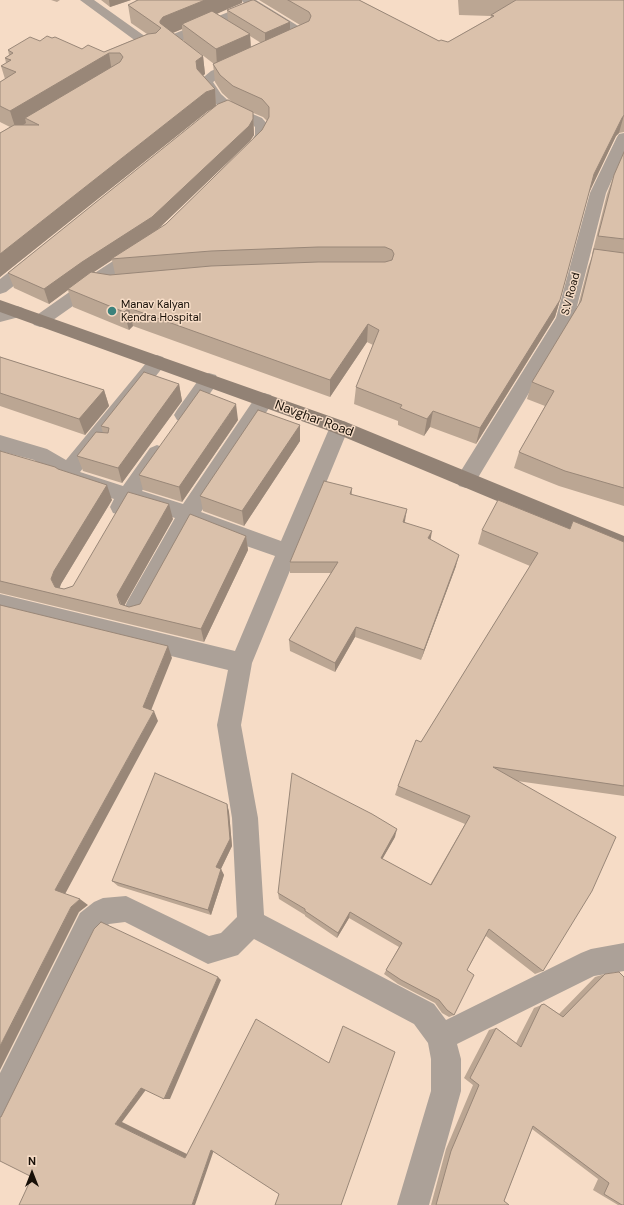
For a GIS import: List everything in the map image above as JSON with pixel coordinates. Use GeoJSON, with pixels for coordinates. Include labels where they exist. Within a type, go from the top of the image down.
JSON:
{"type":"FeatureCollection","features":[{"type":"Feature","properties":{"kind":"main road","name":"Navghar Road"},"geometry":{"type":"LineString","coordinates":[[6,311],[40,321],[339,427],[624,545]]}},
{"type":"Feature","properties":{"kind":"street"},"geometry":{"type":"LineString","coordinates":[[86,0],[117,16],[147,50],[216,22],[251,3],[303,35],[277,46]]}},
{"type":"Feature","properties":{"kind":"street"},"geometry":{"type":"LineString","coordinates":[[216,22],[228,29]]}},
{"type":"Feature","properties":{"kind":"street"},"geometry":{"type":"LineString","coordinates":[[171,40],[207,67],[250,58]]}},
{"type":"Feature","properties":{"kind":"street"},"geometry":{"type":"LineString","coordinates":[[207,67],[206,81],[208,87],[216,97],[229,109],[257,121],[262,126],[262,135],[257,144],[235,166]]}},
{"type":"Feature","properties":{"kind":"street"},"geometry":{"type":"LineString","coordinates":[[202,125],[214,115],[229,109]]}},
{"type":"Feature","properties":{"kind":"street","name":"S.V Road"},"geometry":{"type":"LineString","coordinates":[[466,480],[565,318],[588,260],[598,193],[624,137]]}},
{"type":"Feature","properties":{"kind":"street"},"geometry":{"type":"LineString","coordinates":[[40,321],[93,282],[150,245]]}},
{"type":"Feature","properties":{"kind":"street"},"geometry":{"type":"LineString","coordinates":[[0,288],[43,254]]}},
{"type":"Feature","properties":{"kind":"street"},"geometry":{"type":"LineString","coordinates":[[93,282],[114,286]]}},
{"type":"Feature","properties":{"kind":"street"},"geometry":{"type":"LineString","coordinates":[[68,472],[156,362]]}},
{"type":"Feature","properties":{"kind":"street"},"geometry":{"type":"LineString","coordinates":[[112,521],[127,496],[208,380]]}},
{"type":"Feature","properties":{"kind":"street"},"geometry":{"type":"LineString","coordinates":[[136,609],[188,514],[264,400]]}},
{"type":"Feature","properties":{"kind":"street"},"geometry":{"type":"LineString","coordinates":[[0,1104],[90,923],[103,911],[126,909],[208,950],[228,945],[251,923],[245,818],[229,725],[240,664],[339,427]]}},
{"type":"Feature","properties":{"kind":"street"},"geometry":{"type":"LineString","coordinates":[[0,443],[40,454],[72,476],[127,496],[188,514],[197,520],[287,552]]}},
{"type":"Feature","properties":{"kind":"street"},"geometry":{"type":"LineString","coordinates":[[0,604],[240,664]]}},
{"type":"Feature","properties":{"kind":"street"},"geometry":{"type":"LineString","coordinates":[[251,923],[424,1014],[441,1037],[446,1059],[446,1091],[413,1205]]}},
{"type":"Feature","properties":{"kind":"street"},"geometry":{"type":"LineString","coordinates":[[441,1037],[591,963],[624,957]]}},
{"type":"Feature","properties":{"kind":"building"},"geometry":{"type":"Polygon","coordinates":[[[138,0],[205,0],[163,17],[160,23],[203,56],[196,61],[197,69],[215,89],[206,92],[0,254],[0,133],[14,125],[39,125],[25,118],[120,62],[123,57],[120,53],[109,53],[10,111],[0,106],[0,82],[16,72],[1,66],[11,60],[5,58],[13,53],[8,50],[30,37],[40,41],[47,36],[52,38],[55,37],[82,49],[88,45],[104,52],[148,34],[156,33],[161,28],[128,5],[138,0]]]}},
{"type":"Feature","properties":{"kind":"building"},"geometry":{"type":"Polygon","coordinates":[[[252,0],[290,22],[265,33],[227,10],[252,0]]]}},
{"type":"Feature","properties":{"kind":"building"},"geometry":{"type":"Polygon","coordinates":[[[288,0],[359,0],[439,41],[441,40],[448,42],[494,16],[491,15],[516,0],[624,0],[624,115],[594,174],[560,300],[480,428],[433,411],[427,419],[400,408],[402,405],[356,387],[379,330],[368,324],[330,380],[129,308],[124,312],[68,289],[91,272],[110,275],[211,266],[318,262],[385,262],[392,260],[394,254],[392,250],[385,247],[318,247],[211,251],[111,259],[166,224],[262,130],[269,117],[269,107],[262,99],[233,86],[220,75],[213,64],[309,21],[311,16],[309,12],[288,0]]]}},
{"type":"Feature","properties":{"kind":"building"},"geometry":{"type":"Polygon","coordinates":[[[212,11],[250,34],[216,49],[182,24],[212,11]]]}},
{"type":"Feature","properties":{"kind":"building"},"geometry":{"type":"Polygon","coordinates":[[[228,100],[253,112],[253,119],[249,126],[152,217],[82,262],[44,289],[8,273],[218,104],[228,100]]]}},
{"type":"Feature","properties":{"kind":"building"},"geometry":{"type":"Polygon","coordinates":[[[624,152],[624,239],[598,236],[614,175],[624,152]]]}},
{"type":"Feature","properties":{"kind":"building"},"geometry":{"type":"Polygon","coordinates":[[[594,249],[624,253],[624,488],[565,471],[519,452],[554,391],[532,382],[581,301],[594,249]]]}},
{"type":"Feature","properties":{"kind":"building"},"geometry":{"type":"Polygon","coordinates":[[[0,357],[104,390],[79,419],[0,393],[0,357]]]}},
{"type":"Feature","properties":{"kind":"building"},"geometry":{"type":"Polygon","coordinates":[[[144,372],[179,384],[118,468],[77,456],[96,432],[108,433],[109,428],[101,426],[144,372]]]}},
{"type":"Feature","properties":{"kind":"building"},"geometry":{"type":"Polygon","coordinates":[[[200,390],[236,404],[179,487],[139,475],[200,390]]]}},
{"type":"Feature","properties":{"kind":"building"},"geometry":{"type":"Polygon","coordinates":[[[258,410],[300,425],[242,511],[200,496],[258,410]]]}},
{"type":"Feature","properties":{"kind":"building"},"geometry":{"type":"Polygon","coordinates":[[[0,451],[55,467],[107,485],[54,571],[51,579],[55,587],[64,589],[73,586],[128,492],[169,504],[117,595],[120,604],[129,607],[140,604],[190,514],[246,536],[201,629],[0,581],[0,451]]]}},
{"type":"Feature","properties":{"kind":"building"},"geometry":{"type":"Polygon","coordinates":[[[324,481],[352,488],[350,494],[407,509],[403,522],[432,531],[428,538],[459,555],[424,650],[356,627],[335,663],[289,640],[338,562],[290,562],[324,481]]]}},
{"type":"Feature","properties":{"kind":"building"},"geometry":{"type":"Polygon","coordinates":[[[498,500],[570,529],[573,521],[624,542],[624,786],[493,767],[616,837],[592,891],[543,971],[489,929],[467,970],[474,975],[454,1015],[447,1010],[439,1000],[401,980],[386,970],[402,943],[350,912],[338,933],[305,911],[305,909],[278,893],[292,773],[372,814],[397,829],[381,858],[431,885],[470,816],[398,786],[416,740],[421,742],[538,553],[482,530],[498,500]]]}},
{"type":"Feature","properties":{"kind":"building"},"geometry":{"type":"Polygon","coordinates":[[[0,605],[168,646],[143,707],[154,711],[55,890],[80,899],[71,907],[0,1046],[0,605]]]}},
{"type":"Feature","properties":{"kind":"building"},"geometry":{"type":"Polygon","coordinates":[[[155,773],[227,804],[230,839],[216,867],[221,869],[208,910],[112,881],[155,773]]]}},
{"type":"Feature","properties":{"kind":"building"},"geometry":{"type":"Polygon","coordinates":[[[101,922],[218,977],[164,1099],[141,1088],[115,1124],[185,1158],[256,1019],[329,1063],[343,1026],[395,1052],[341,1205],[275,1205],[279,1194],[211,1150],[192,1205],[19,1205],[32,1177],[0,1161],[0,1117],[94,929],[101,922]]]}},
{"type":"Feature","properties":{"kind":"building"},"geometry":{"type":"Polygon","coordinates":[[[619,972],[624,977],[624,1205],[604,1194],[609,1183],[533,1126],[504,1201],[509,1205],[436,1205],[451,1151],[479,1085],[470,1078],[496,1028],[521,1047],[541,1005],[544,1004],[563,1017],[605,974],[619,972]]]}},
{"type":"Feature","properties":{"kind":"place","name":"Manav Kalyan Kendra Hospital"},"geometry":{"type":"Point","coordinates":[112,311]}}]}
